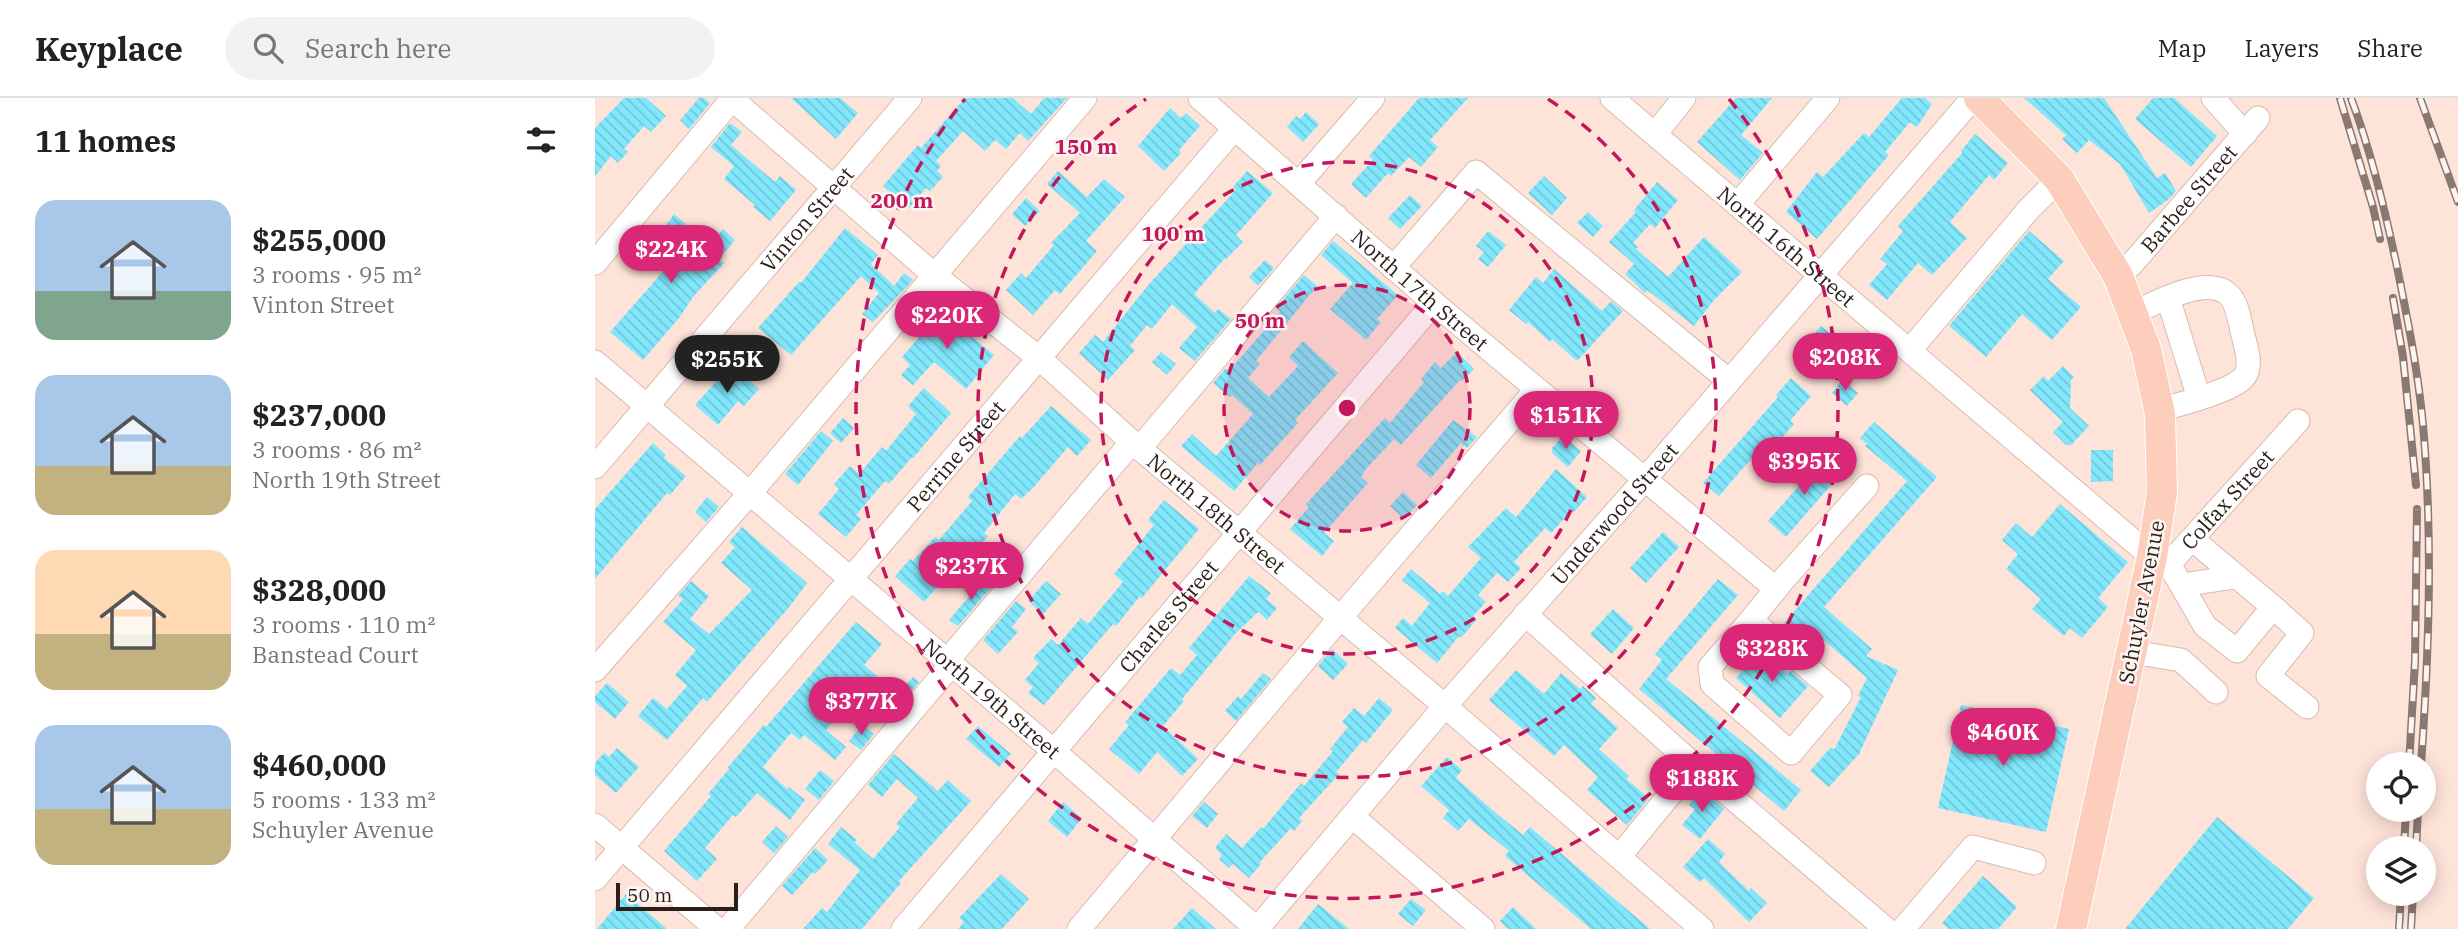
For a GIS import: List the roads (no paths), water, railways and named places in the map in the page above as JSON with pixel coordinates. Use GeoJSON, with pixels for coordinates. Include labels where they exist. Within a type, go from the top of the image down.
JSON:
{"type":"FeatureCollection","features":[{"type":"Feature","properties":{"kind":"main road","name":"Schuyler Avenue"},"geometry":{"type":"LineString","coordinates":[[1979,98],[2059,179],[2118,276],[2146,349],[2159,410],[2161,560],[2131,652],[2071,929]]}},
{"type":"Feature","properties":{"kind":"street","name":"North 18th Street"},"geometry":{"type":"LineString","coordinates":[[732,98],[933,274],[1040,359],[1135,446],[1445,706],[1702,929]]}},
{"type":"Feature","properties":{"kind":"street"},"geometry":{"type":"LineString","coordinates":[[595,263],[732,98]]}},
{"type":"Feature","properties":{"kind":"street","name":"Vinton Street"},"geometry":{"type":"LineString","coordinates":[[595,467],[832,186],[910,98]]}},
{"type":"Feature","properties":{"kind":"street"},"geometry":{"type":"LineString","coordinates":[[595,670],[750,493],[1084,98]]}},
{"type":"Feature","properties":{"kind":"street","name":"North 17th Street"},"geometry":{"type":"LineString","coordinates":[[1201,98],[1393,268],[1776,589]]}},
{"type":"Feature","properties":{"kind":"street"},"geometry":{"type":"LineString","coordinates":[[1299,183],[1373,98]]}},
{"type":"Feature","properties":{"kind":"street","name":"North 16th Street"},"geometry":{"type":"LineString","coordinates":[[1612,98],[2161,560],[2182,585],[2206,626],[2307,706]]}},
{"type":"Feature","properties":{"kind":"street"},"geometry":{"type":"LineString","coordinates":[[1655,134],[1684,98]]}},
{"type":"Feature","properties":{"kind":"street"},"geometry":{"type":"LineString","coordinates":[[1738,204],[1828,98]]}},
{"type":"Feature","properties":{"kind":"street","name":"Underwood Street"},"geometry":{"type":"LineString","coordinates":[[1257,929],[1445,706],[1645,479],[1973,98]]}},
{"type":"Feature","properties":{"kind":"street","name":"Barbee Street"},"geometry":{"type":"LineString","coordinates":[[2118,276],[2131,265],[2251,126],[2213,98]]}},
{"type":"Feature","properties":{"kind":"street","name":"Perrine Street"},"geometry":{"type":"LineString","coordinates":[[595,879],[1234,129]]}},
{"type":"Feature","properties":{"kind":"street"},"geometry":{"type":"LineString","coordinates":[[1393,268],[1476,172],[1728,380]]}},
{"type":"Feature","properties":{"kind":"street"},"geometry":{"type":"LineString","coordinates":[[1910,350],[2029,209],[2059,179]]}},
{"type":"Feature","properties":{"kind":"street"},"geometry":{"type":"LineString","coordinates":[[728,929],[949,663],[1336,216]]}},
{"type":"Feature","properties":{"kind":"street"},"geometry":{"type":"LineString","coordinates":[[2133,313],[2191,289],[2214,287],[2228,293],[2234,303],[2248,354],[2248,369],[2243,379],[2231,387],[2159,410]]}},
{"type":"Feature","properties":{"kind":"street"},"geometry":{"type":"LineString","coordinates":[[2168,298],[2199,398]]}},
{"type":"Feature","properties":{"kind":"street","name":"Charles Street"},"geometry":{"type":"LineString","coordinates":[[902,929],[1434,303]]}},
{"type":"Feature","properties":{"kind":"street","name":"North 19th Street"},"geometry":{"type":"LineString","coordinates":[[595,362],[1055,752],[1257,929]]}},
{"type":"Feature","properties":{"kind":"street"},"geometry":{"type":"LineString","coordinates":[[1079,929],[1339,618],[1537,390]]}},
{"type":"Feature","properties":{"kind":"street","name":"Colfax Street"},"geometry":{"type":"LineString","coordinates":[[2161,560],[2192,539],[2298,421]]}},
{"type":"Feature","properties":{"kind":"street"},"geometry":{"type":"LineString","coordinates":[[1751,620],[1840,695],[1791,753],[1712,684],[1710,667],[1867,486]]}},
{"type":"Feature","properties":{"kind":"street"},"geometry":{"type":"LineString","coordinates":[[2192,539],[2302,632],[2267,676]]}},
{"type":"Feature","properties":{"kind":"street"},"geometry":{"type":"LineString","coordinates":[[2182,585],[2235,577]]}},
{"type":"Feature","properties":{"kind":"street"},"geometry":{"type":"LineString","coordinates":[[2237,651],[2273,607]]}},
{"type":"Feature","properties":{"kind":"street"},"geometry":{"type":"LineString","coordinates":[[1525,614],[1694,765],[1886,929]]}},
{"type":"Feature","properties":{"kind":"street"},"geometry":{"type":"LineString","coordinates":[[2131,652],[2181,660],[2216,692]]}},
{"type":"Feature","properties":{"kind":"street"},"geometry":{"type":"LineString","coordinates":[[1619,857],[1694,765]]}},
{"type":"Feature","properties":{"kind":"street"},"geometry":{"type":"LineString","coordinates":[[1353,817],[1483,929]]}},
{"type":"Feature","properties":{"kind":"street"},"geometry":{"type":"LineString","coordinates":[[595,825],[717,929]]}},
{"type":"Feature","properties":{"kind":"street"},"geometry":{"type":"LineString","coordinates":[[1903,929],[1973,847],[2034,863]]}},
{"type":"Feature","properties":{"kind":"railway"},"geometry":{"type":"LineString","coordinates":[[2340,98],[2380,239]]}},
{"type":"Feature","properties":{"kind":"railway"},"geometry":{"type":"LineString","coordinates":[[2351,98],[2382,200],[2412,343],[2421,404],[2429,552],[2428,638],[2422,752]]}},
{"type":"Feature","properties":{"kind":"railway"},"geometry":{"type":"LineString","coordinates":[[2420,98],[2458,202]]}},
{"type":"Feature","properties":{"kind":"railway"},"geometry":{"type":"LineString","coordinates":[[2393,298],[2403,357],[2416,485]]}},
{"type":"Feature","properties":{"kind":"railway"},"geometry":{"type":"LineString","coordinates":[[2410,752],[2415,661],[2417,509]]}},
{"type":"Feature","properties":{"kind":"railway"},"geometry":{"type":"LineString","coordinates":[[2405,822],[2405,836]]}},
{"type":"Feature","properties":{"kind":"railway"},"geometry":{"type":"LineString","coordinates":[[2417,822],[2417,836]]}},
{"type":"Feature","properties":{"kind":"railway"},"geometry":{"type":"LineString","coordinates":[[2399,929],[2400,906]]}},
{"type":"Feature","properties":{"kind":"railway"},"geometry":{"type":"LineString","coordinates":[[2411,929],[2412,906]]}}]}
